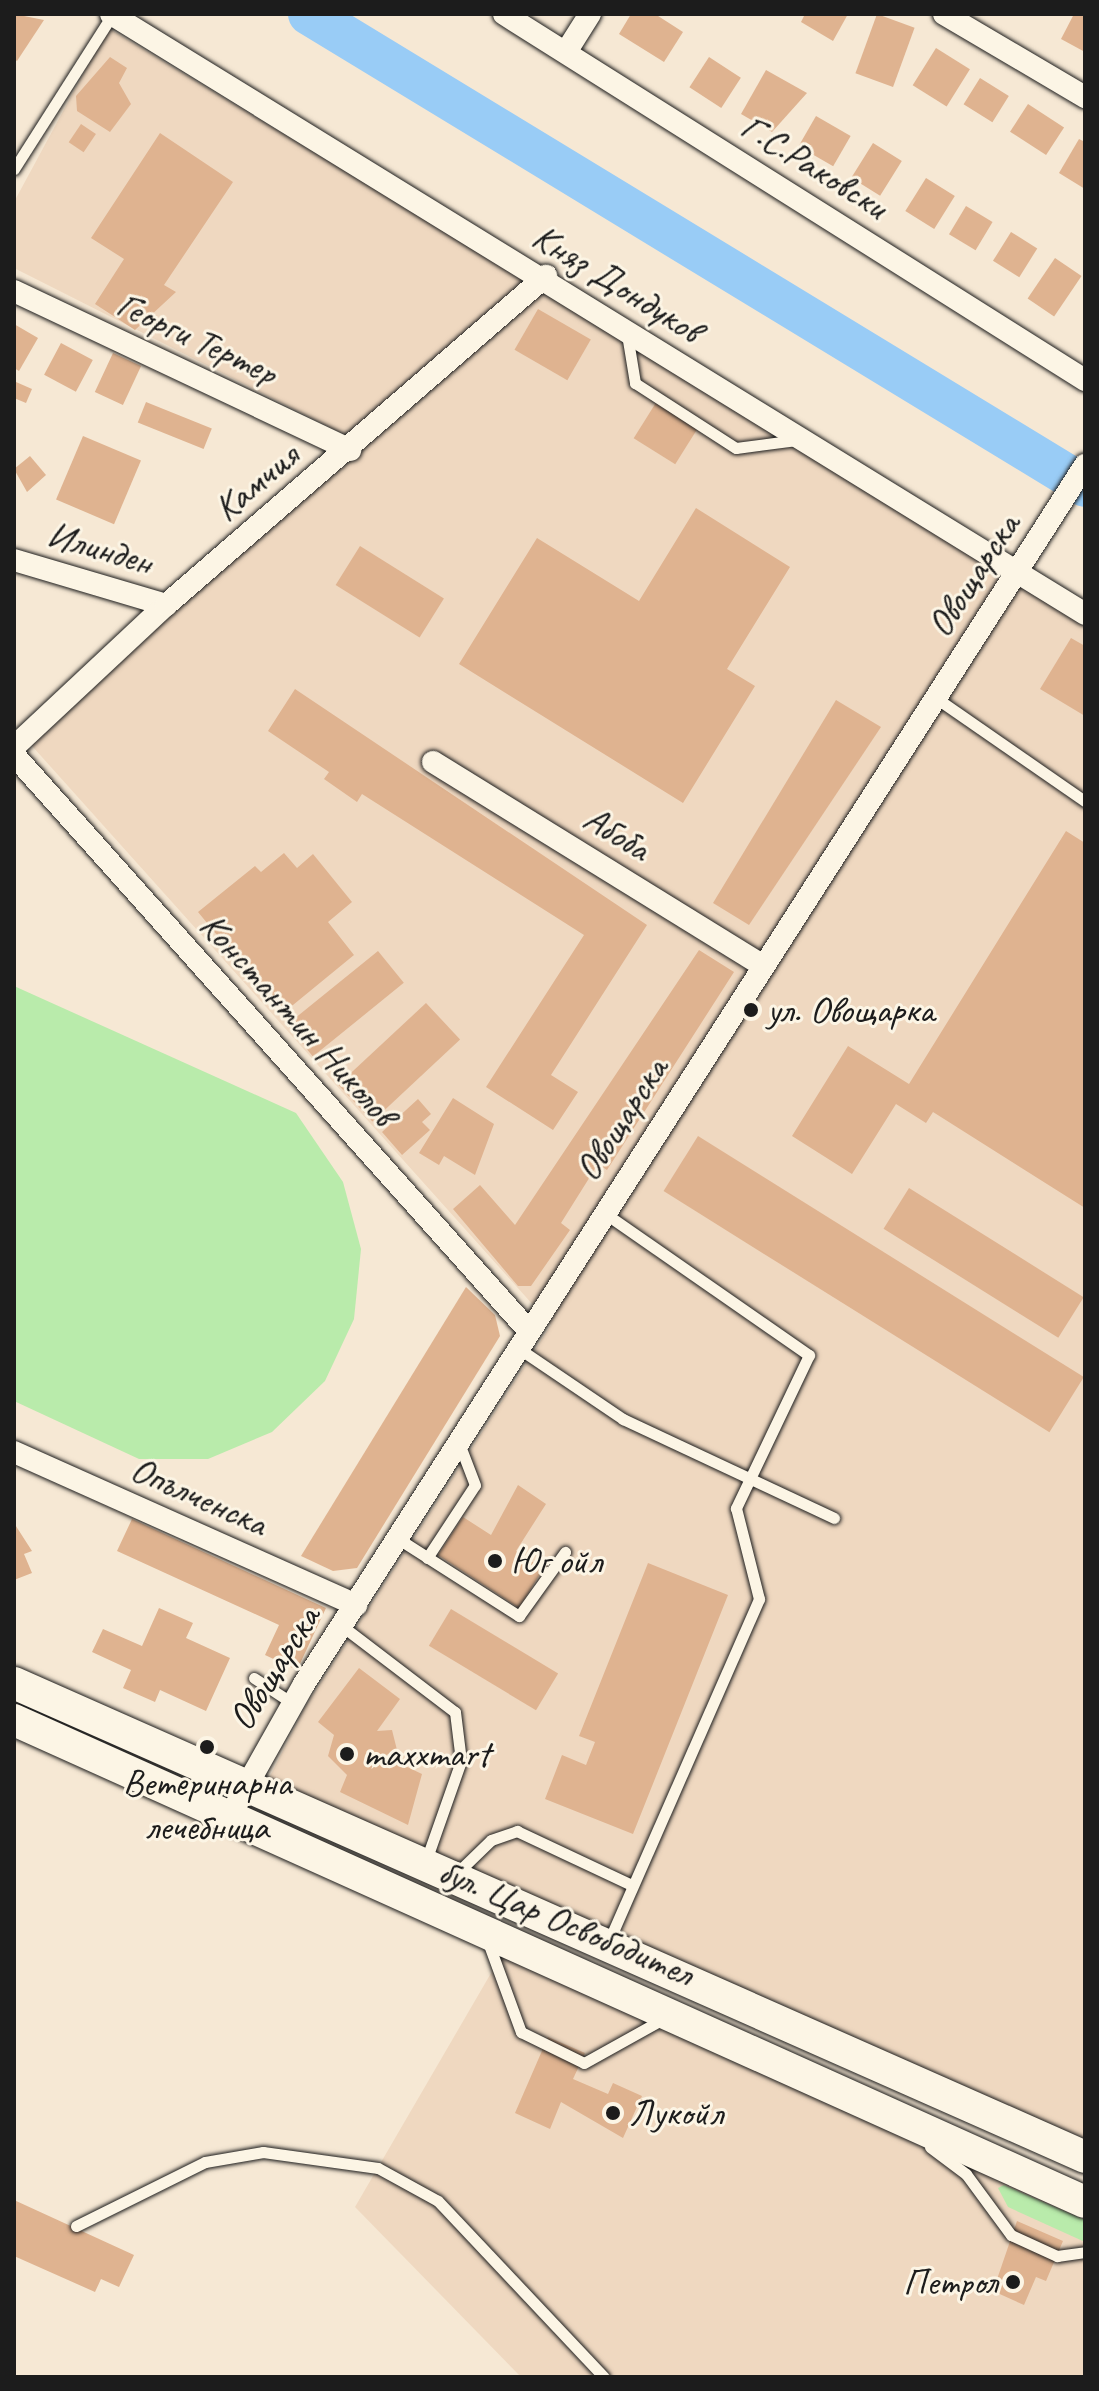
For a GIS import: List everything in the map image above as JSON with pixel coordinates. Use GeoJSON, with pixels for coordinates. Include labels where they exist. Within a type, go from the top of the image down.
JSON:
{"type":"FeatureCollection","features":[{"type":"Feature","properties":{"kind":"main road","name":"бул. Цар Освободител"},"geometry":{"type":"LineString","coordinates":[[14,1683],[244,1789],[1085,2157]]}},
{"type":"Feature","properties":{"kind":"main road","name":"бул. Цар Освободител"},"geometry":{"type":"LineString","coordinates":[[14,1720],[228,1819],[674,2013],[896,2121],[1085,2202]]}},
{"type":"Feature","properties":{"kind":"street","name":"Княз Дондуков"},"geometry":{"type":"LineString","coordinates":[[111,14],[546,276],[627,334],[1085,614]]}},
{"type":"Feature","properties":{"kind":"street","name":"Г.С.Раковски"},"geometry":{"type":"LineString","coordinates":[[504,14],[1085,380]]}},
{"type":"Feature","properties":{"kind":"street"},"geometry":{"type":"LineString","coordinates":[[566,52],[590,14]]}},
{"type":"Feature","properties":{"kind":"street"},"geometry":{"type":"LineString","coordinates":[[944,14],[1085,97]]}},
{"type":"Feature","properties":{"kind":"street","name":"Камчия"},"geometry":{"type":"LineString","coordinates":[[14,747],[166,605],[350,450],[546,276]]}},
{"type":"Feature","properties":{"kind":"street","name":"Георги Тертер"},"geometry":{"type":"LineString","coordinates":[[14,291],[350,450]]}},
{"type":"Feature","properties":{"kind":"street","name":"Овощарска"},"geometry":{"type":"LineString","coordinates":[[228,1819],[292,1703],[603,1212],[1018,575],[1085,465]]}},
{"type":"Feature","properties":{"kind":"street","name":"Илинден"},"geometry":{"type":"LineString","coordinates":[[14,560],[166,605]]}},
{"type":"Feature","properties":{"kind":"street","name":"Константин Николов"},"geometry":{"type":"LineString","coordinates":[[14,755],[524,1340]]}},
{"type":"Feature","properties":{"kind":"street","name":"Абоба"},"geometry":{"type":"LineString","coordinates":[[433,762],[763,966]]}},
{"type":"Feature","properties":{"kind":"street","name":"Опълченска"},"geometry":{"type":"LineString","coordinates":[[14,1452],[356,1605]]}},
{"type":"Feature","properties":{"kind":"lane"},"geometry":{"type":"LineString","coordinates":[[14,169],[111,14]]}},
{"type":"Feature","properties":{"kind":"lane"},"geometry":{"type":"LineString","coordinates":[[627,334],[635,383],[736,448],[800,440]]}},
{"type":"Feature","properties":{"kind":"lane"},"geometry":{"type":"LineString","coordinates":[[936,698],[1085,801]]}},
{"type":"Feature","properties":{"kind":"lane"},"geometry":{"type":"LineString","coordinates":[[603,1212],[809,1355],[736,1508],[759,1599],[606,1947]]}},
{"type":"Feature","properties":{"kind":"lane"},"geometry":{"type":"LineString","coordinates":[[524,1340],[623,1419],[834,1518]]}},
{"type":"Feature","properties":{"kind":"lane"},"geometry":{"type":"LineString","coordinates":[[427,1558],[475,1485],[459,1443]]}},
{"type":"Feature","properties":{"kind":"lane"},"geometry":{"type":"LineString","coordinates":[[397,1538],[519,1616],[565,1552]]}},
{"type":"Feature","properties":{"kind":"lane"},"geometry":{"type":"LineString","coordinates":[[342,1626],[455,1712],[461,1761],[437,1873]]}},
{"type":"Feature","properties":{"kind":"lane"},"geometry":{"type":"LineString","coordinates":[[254,1678],[292,1703]]}},
{"type":"Feature","properties":{"kind":"lane"},"geometry":{"type":"LineString","coordinates":[[437,1873],[491,1840],[517,1831],[632,1885]]}},
{"type":"Feature","properties":{"kind":"lane"},"geometry":{"type":"LineString","coordinates":[[483,1930],[521,2032],[584,2063],[674,2013]]}},
{"type":"Feature","properties":{"kind":"lane"},"geometry":{"type":"LineString","coordinates":[[896,2121],[966,2174],[1011,2235],[1057,2256],[1085,2252]]}},
{"type":"Feature","properties":{"kind":"lane"},"geometry":{"type":"LineString","coordinates":[[76,2226],[205,2162],[263,2152],[378,2168],[438,2201],[604,2377]]}},
{"type":"Feature","properties":{"kind":"shaded area"},"geometry":{"type":"Polygon","coordinates":[[[108,28],[1085,618],[1085,2139],[264,1788],[305,1707],[551,1325],[24,737],[359,442],[14,268],[14,202],[108,28]]]}},
{"type":"Feature","properties":{"kind":"shaded area"},"geometry":{"type":"Polygon","coordinates":[[[501,1956],[1085,2219],[1085,2377],[521,2377],[355,2207],[501,1956]]]}},
{"type":"Feature","properties":{"kind":"green space"},"geometry":{"type":"Polygon","coordinates":[[[14,986],[296,1113],[343,1182],[361,1249],[354,1319],[325,1381],[272,1432],[208,1459],[139,1459],[14,1401],[14,986]]]}},
{"type":"Feature","properties":{"kind":"green space"},"geometry":{"type":"Polygon","coordinates":[[[1004,2185],[1085,2220],[1085,2242],[1008,2207],[998,2188],[1004,2185]]]}},
{"type":"Feature","properties":{"kind":"building"},"geometry":{"type":"Polygon","coordinates":[[[14,14],[44,20],[17,61],[14,59],[14,14]]]}},
{"type":"Feature","properties":{"kind":"building"},"geometry":{"type":"Polygon","coordinates":[[[631,14],[655,14],[683,32],[664,62],[619,34],[631,14]]]}},
{"type":"Feature","properties":{"kind":"building"},"geometry":{"type":"Polygon","coordinates":[[[805,14],[848,14],[833,41],[801,22],[805,14]]]}},
{"type":"Feature","properties":{"kind":"building"},"geometry":{"type":"Polygon","coordinates":[[[877,14],[915,28],[893,87],[855,73],[877,14]]]}},
{"type":"Feature","properties":{"kind":"building"},"geometry":{"type":"Polygon","coordinates":[[[1074,14],[1085,16],[1085,52],[1061,39],[1074,14]]]}},
{"type":"Feature","properties":{"kind":"building"},"geometry":{"type":"Polygon","coordinates":[[[936,48],[970,69],[947,107],[913,85],[936,48]]]}},
{"type":"Feature","properties":{"kind":"building"},"geometry":{"type":"Polygon","coordinates":[[[110,57],[127,68],[119,83],[131,104],[110,132],[77,111],[76,96],[110,57]]]}},
{"type":"Feature","properties":{"kind":"building"},"geometry":{"type":"Polygon","coordinates":[[[709,57],[741,78],[721,108],[689,87],[709,57]]]}},
{"type":"Feature","properties":{"kind":"building"},"geometry":{"type":"Polygon","coordinates":[[[766,70],[807,93],[772,132],[741,114],[766,70]]]}},
{"type":"Feature","properties":{"kind":"building"},"geometry":{"type":"Polygon","coordinates":[[[980,78],[1009,96],[992,122],[964,104],[980,78]]]}},
{"type":"Feature","properties":{"kind":"building"},"geometry":{"type":"Polygon","coordinates":[[[1028,104],[1064,127],[1046,155],[1010,132],[1028,104]]]}},
{"type":"Feature","properties":{"kind":"building"},"geometry":{"type":"Polygon","coordinates":[[[816,116],[851,136],[833,166],[798,146],[816,116]]]}},
{"type":"Feature","properties":{"kind":"building"},"geometry":{"type":"Polygon","coordinates":[[[81,124],[96,134],[84,152],[69,142],[81,124]]]}},
{"type":"Feature","properties":{"kind":"building"},"geometry":{"type":"Polygon","coordinates":[[[160,133],[233,182],[164,285],[176,292],[135,330],[95,304],[124,259],[91,238],[160,133]]]}},
{"type":"Feature","properties":{"kind":"building"},"geometry":{"type":"Polygon","coordinates":[[[1079,139],[1085,142],[1085,189],[1059,173],[1079,139]]]}},
{"type":"Feature","properties":{"kind":"building"},"geometry":{"type":"Polygon","coordinates":[[[873,143],[902,161],[880,196],[851,178],[873,143]]]}},
{"type":"Feature","properties":{"kind":"building"},"geometry":{"type":"Polygon","coordinates":[[[926,178],[955,196],[934,229],[905,211],[926,178]]]}},
{"type":"Feature","properties":{"kind":"building"},"geometry":{"type":"Polygon","coordinates":[[[966,206],[993,222],[976,250],[949,234],[966,206]]]}},
{"type":"Feature","properties":{"kind":"building"},"geometry":{"type":"Polygon","coordinates":[[[1011,232],[1037,248],[1019,277],[993,261],[1011,232]]]}},
{"type":"Feature","properties":{"kind":"building"},"geometry":{"type":"Polygon","coordinates":[[[1055,258],[1082,276],[1054,317],[1028,299],[1055,258]]]}},
{"type":"Feature","properties":{"kind":"building"},"geometry":{"type":"Polygon","coordinates":[[[538,309],[591,340],[567,380],[514,350],[538,309]]]}},
{"type":"Feature","properties":{"kind":"building"},"geometry":{"type":"Polygon","coordinates":[[[14,324],[38,338],[19,371],[14,368],[14,324]]]}},
{"type":"Feature","properties":{"kind":"building"},"geometry":{"type":"Polygon","coordinates":[[[61,343],[93,360],[76,392],[44,375],[61,343]]]}},
{"type":"Feature","properties":{"kind":"building"},"geometry":{"type":"Polygon","coordinates":[[[113,353],[141,366],[123,405],[95,392],[113,353]]]}},
{"type":"Feature","properties":{"kind":"building"},"geometry":{"type":"Polygon","coordinates":[[[16,382],[32,389],[26,403],[14,398],[16,382]]]}},
{"type":"Feature","properties":{"kind":"building"},"geometry":{"type":"Polygon","coordinates":[[[657,401],[699,427],[675,464],[634,438],[657,401]]]}},
{"type":"Feature","properties":{"kind":"building"},"geometry":{"type":"Polygon","coordinates":[[[146,402],[212,429],[204,449],[138,422],[146,402]]]}},
{"type":"Feature","properties":{"kind":"building"},"geometry":{"type":"Polygon","coordinates":[[[83,436],[141,461],[114,524],[56,500],[83,436]]]}},
{"type":"Feature","properties":{"kind":"building"},"geometry":{"type":"Polygon","coordinates":[[[30,456],[46,475],[27,492],[14,469],[30,456]]]}},
{"type":"Feature","properties":{"kind":"building"},"geometry":{"type":"Polygon","coordinates":[[[696,508],[790,567],[727,669],[755,686],[683,803],[459,664],[537,538],[639,601],[696,508]]]}},
{"type":"Feature","properties":{"kind":"building"},"geometry":{"type":"Polygon","coordinates":[[[360,546],[444,598],[420,637],[336,585],[360,546]]]}},
{"type":"Feature","properties":{"kind":"building"},"geometry":{"type":"Polygon","coordinates":[[[1071,638],[1085,646],[1085,716],[1040,689],[1071,638]]]}},
{"type":"Feature","properties":{"kind":"building"},"geometry":{"type":"Polygon","coordinates":[[[295,689],[647,925],[551,1075],[578,1092],[553,1130],[486,1087],[584,935],[362,794],[357,802],[324,779],[329,772],[268,731],[295,689]]]}},
{"type":"Feature","properties":{"kind":"building"},"geometry":{"type":"Polygon","coordinates":[[[836,700],[881,727],[749,925],[713,903],[836,700]]]}},
{"type":"Feature","properties":{"kind":"building"},"geometry":{"type":"Polygon","coordinates":[[[1066,831],[1085,843],[1085,1208],[933,1112],[926,1123],[896,1104],[852,1174],[792,1136],[848,1046],[909,1084],[1066,831]]]}},
{"type":"Feature","properties":{"kind":"building"},"geometry":{"type":"Polygon","coordinates":[[[284,853],[297,868],[313,854],[352,902],[328,922],[354,955],[282,1014],[198,912],[255,866],[261,872],[284,853]]]}},
{"type":"Feature","properties":{"kind":"building"},"geometry":{"type":"Polygon","coordinates":[[[699,950],[734,972],[607,1170],[598,1164],[561,1223],[570,1230],[531,1286],[518,1286],[453,1209],[480,1185],[515,1225],[699,950]]]}},
{"type":"Feature","properties":{"kind":"building"},"geometry":{"type":"Polygon","coordinates":[[[378,951],[404,983],[313,1056],[287,1025],[378,951]]]}},
{"type":"Feature","properties":{"kind":"building"},"geometry":{"type":"Polygon","coordinates":[[[426,1003],[460,1040],[372,1121],[338,1085],[426,1003]]]}},
{"type":"Feature","properties":{"kind":"building"},"geometry":{"type":"Polygon","coordinates":[[[453,1098],[494,1124],[475,1175],[444,1156],[439,1165],[419,1153],[453,1098]]]}},
{"type":"Feature","properties":{"kind":"building"},"geometry":{"type":"Polygon","coordinates":[[[418,1099],[431,1114],[422,1122],[430,1130],[402,1155],[382,1132],[418,1099]]]}},
{"type":"Feature","properties":{"kind":"building"},"geometry":{"type":"Polygon","coordinates":[[[698,1136],[1084,1377],[1049,1432],[664,1191],[698,1136]]]}},
{"type":"Feature","properties":{"kind":"building"},"geometry":{"type":"Polygon","coordinates":[[[909,1188],[1084,1297],[1058,1338],[884,1229],[909,1188]]]}},
{"type":"Feature","properties":{"kind":"building"},"geometry":{"type":"Polygon","coordinates":[[[466,1287],[495,1315],[500,1336],[357,1568],[333,1571],[301,1556],[466,1287]]]}},
{"type":"Feature","properties":{"kind":"building"},"geometry":{"type":"Polygon","coordinates":[[[518,1485],[546,1504],[516,1551],[543,1569],[519,1608],[438,1555],[463,1517],[491,1535],[518,1485]]]}},
{"type":"Feature","properties":{"kind":"building"},"geometry":{"type":"Polygon","coordinates":[[[132,1519],[326,1608],[297,1670],[265,1655],[279,1625],[117,1551],[132,1519]]]}},
{"type":"Feature","properties":{"kind":"building"},"geometry":{"type":"Polygon","coordinates":[[[14,1523],[32,1551],[24,1554],[32,1573],[14,1580],[14,1523]]]}},
{"type":"Feature","properties":{"kind":"building"},"geometry":{"type":"Polygon","coordinates":[[[648,1563],[728,1595],[633,1834],[545,1799],[562,1755],[586,1765],[595,1742],[579,1736],[648,1563]]]}},
{"type":"Feature","properties":{"kind":"building"},"geometry":{"type":"Polygon","coordinates":[[[159,1608],[193,1623],[186,1638],[230,1658],[206,1711],[160,1690],[155,1702],[123,1688],[131,1670],[92,1652],[103,1629],[142,1646],[159,1608]]]}},
{"type":"Feature","properties":{"kind":"building"},"geometry":{"type":"Polygon","coordinates":[[[451,1609],[558,1673],[536,1710],[429,1646],[451,1609]]]}},
{"type":"Feature","properties":{"kind":"building"},"geometry":{"type":"Polygon","coordinates":[[[359,1668],[400,1699],[377,1731],[392,1730],[397,1750],[384,1756],[422,1774],[408,1825],[340,1792],[347,1775],[328,1756],[334,1735],[318,1722],[359,1668]]]}},
{"type":"Feature","properties":{"kind":"building"},"geometry":{"type":"Polygon","coordinates":[[[548,2037],[585,2053],[573,2079],[608,2094],[613,2083],[642,2096],[623,2138],[561,2102],[550,2129],[515,2113],[548,2037]]]}},
{"type":"Feature","properties":{"kind":"building"},"geometry":{"type":"Polygon","coordinates":[[[14,2200],[134,2255],[119,2287],[101,2279],[95,2292],[14,2256],[14,2200]]]}},
{"type":"Feature","properties":{"kind":"building"},"geometry":{"type":"Polygon","coordinates":[[[1017,2221],[1063,2241],[1046,2281],[1036,2277],[1024,2305],[993,2291],[1017,2221]]]}},
{"type":"Feature","properties":{"kind":"waterway"},"geometry":{"type":"LineString","coordinates":[[309,14],[1085,486]]}},
{"type":"Feature","properties":{"kind":"place","name":"ул. Овощарка"},"geometry":{"type":"Point","coordinates":[751,1010]}},
{"type":"Feature","properties":{"kind":"place","name":"Юг ойл"},"geometry":{"type":"Point","coordinates":[495,1561]}},
{"type":"Feature","properties":{"kind":"place","name":"Ветеринарна лечебница"},"geometry":{"type":"Point","coordinates":[207,1747]}},
{"type":"Feature","properties":{"kind":"place","name":"maxxmart"},"geometry":{"type":"Point","coordinates":[347,1754]}},
{"type":"Feature","properties":{"kind":"place","name":"Лукойл"},"geometry":{"type":"Point","coordinates":[613,2113]}},
{"type":"Feature","properties":{"kind":"place","name":"Петрол"},"geometry":{"type":"Point","coordinates":[1013,2282]}}]}
